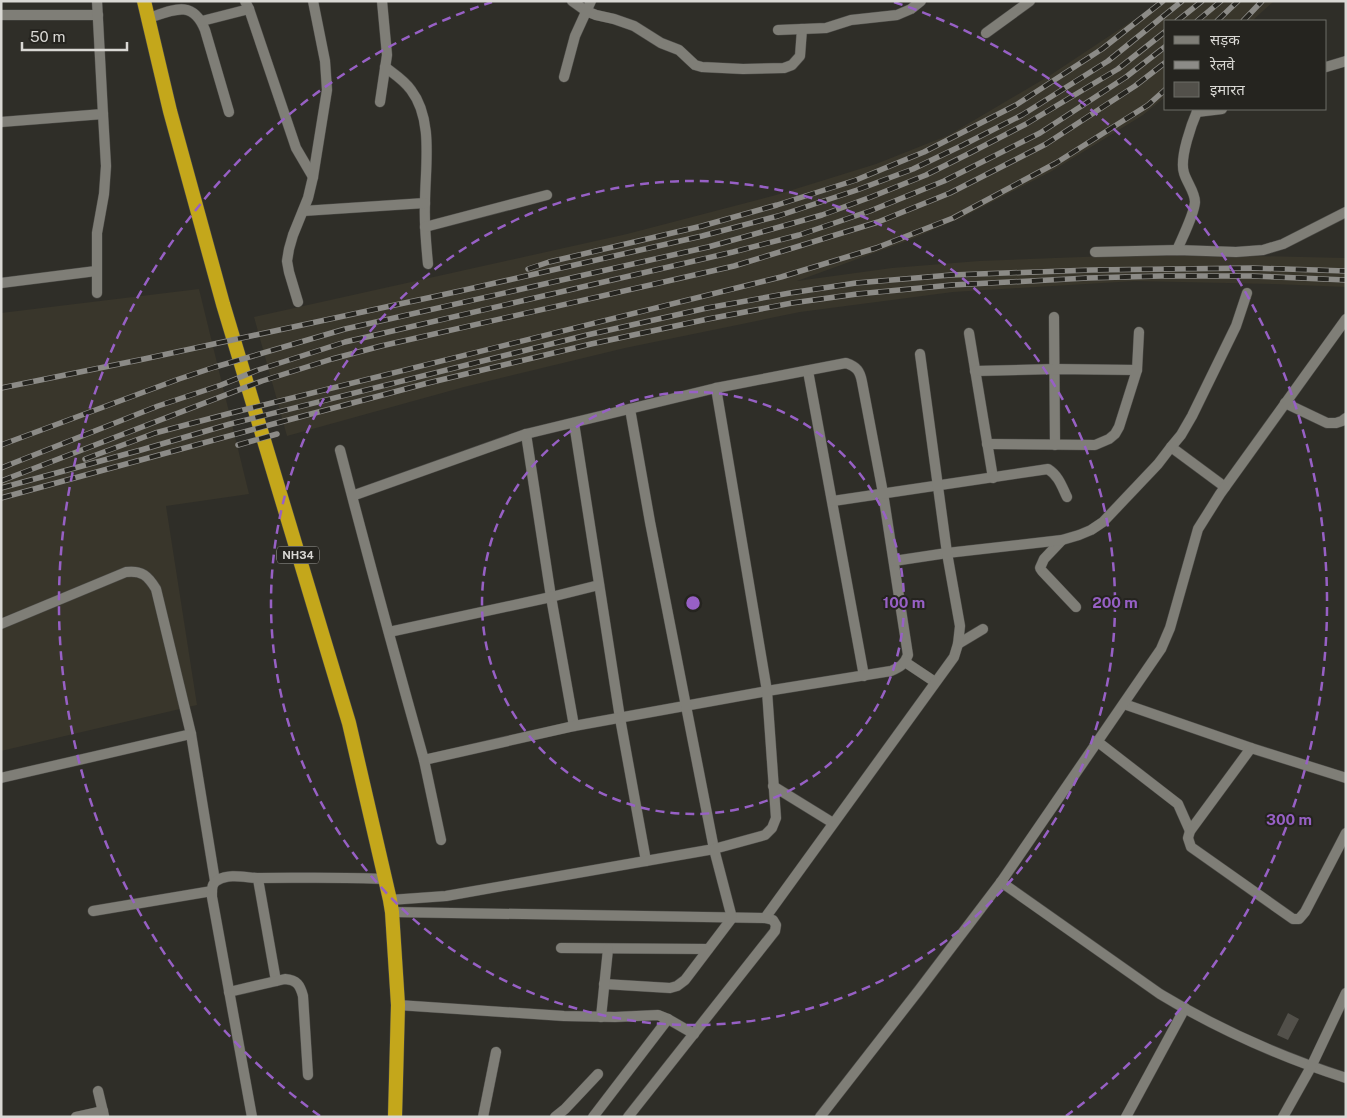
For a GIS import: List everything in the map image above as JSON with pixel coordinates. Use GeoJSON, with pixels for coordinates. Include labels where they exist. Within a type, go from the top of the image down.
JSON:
{"type":"FeatureCollection","features":[{"type":"Feature","properties":{"kind":"highway","name":"NH34"},"geometry":{"type":"LineString","coordinates":[[144,1],[170,111],[223,304],[349,723],[385,879],[391,906],[398,1005],[395,1117]]}},
{"type":"Feature","properties":{"kind":"street"},"geometry":{"type":"LineString","coordinates":[[97,1],[106,166],[104,194],[97,233],[97,293]]}},
{"type":"Feature","properties":{"kind":"street"},"geometry":{"type":"LineString","coordinates":[[298,302],[287,261],[293,235],[304,211],[313,177],[327,90],[325,61],[312,1]]}},
{"type":"Feature","properties":{"kind":"street"},"geometry":{"type":"LineString","coordinates":[[380,102],[387,55],[382,1]]}},
{"type":"Feature","properties":{"kind":"street"},"geometry":{"type":"LineString","coordinates":[[572,1],[586,11],[634,26],[661,43],[679,50],[695,65],[702,67],[784,68],[792,65],[800,56],[802,30]]}},
{"type":"Feature","properties":{"kind":"street"},"geometry":{"type":"LineString","coordinates":[[564,77],[575,36],[591,1]]}},
{"type":"Feature","properties":{"kind":"street"},"geometry":{"type":"LineString","coordinates":[[778,30],[826,28],[850,20],[897,15],[911,10],[920,1]]}},
{"type":"Feature","properties":{"kind":"street"},"geometry":{"type":"LineString","coordinates":[[986,33],[1030,1]]}},
{"type":"Feature","properties":{"kind":"street"},"geometry":{"type":"LineString","coordinates":[[202,21],[247,5],[296,148],[313,177]]}},
{"type":"Feature","properties":{"kind":"street"},"geometry":{"type":"LineString","coordinates":[[149,18],[183,8],[190,9],[196,13],[202,21],[229,112]]}},
{"type":"Feature","properties":{"kind":"street"},"geometry":{"type":"LineString","coordinates":[[1,15],[98,15]]}},
{"type":"Feature","properties":{"kind":"street"},"geometry":{"type":"LineString","coordinates":[[1327,67],[1346,61]]}},
{"type":"Feature","properties":{"kind":"street"},"geometry":{"type":"LineString","coordinates":[[385,67],[412,90],[425,124],[427,140],[425,226],[428,264]]}},
{"type":"Feature","properties":{"kind":"street"},"geometry":{"type":"LineString","coordinates":[[1177,250],[1193,210],[1194,196],[1182,165],[1183,155],[1197,110]]}},
{"type":"Feature","properties":{"kind":"street"},"geometry":{"type":"LineString","coordinates":[[1,122],[102,114]]}},
{"type":"Feature","properties":{"kind":"street"},"geometry":{"type":"LineString","coordinates":[[425,226],[547,195]]}},
{"type":"Feature","properties":{"kind":"street"},"geometry":{"type":"LineString","coordinates":[[304,211],[425,203]]}},
{"type":"Feature","properties":{"kind":"street"},"geometry":{"type":"LineString","coordinates":[[1095,252],[1177,250],[1236,252],[1271,248],[1346,212]]}},
{"type":"Feature","properties":{"kind":"street"},"geometry":{"type":"LineString","coordinates":[[1,283],[96,271]]}},
{"type":"Feature","properties":{"kind":"street"},"geometry":{"type":"LineString","coordinates":[[894,561],[1062,540],[1085,532],[1102,522],[1158,464],[1181,435],[1236,326],[1247,293]]}},
{"type":"Feature","properties":{"kind":"street"},"geometry":{"type":"LineString","coordinates":[[1054,317],[1055,445]]}},
{"type":"Feature","properties":{"kind":"street"},"geometry":{"type":"LineString","coordinates":[[820,1117],[914,998],[1001,882],[1161,649],[1170,628],[1198,530],[1225,487],[1346,319]]}},
{"type":"Feature","properties":{"kind":"street"},"geometry":{"type":"LineString","coordinates":[[987,444],[1095,445],[1109,439],[1119,427],[1137,370],[1139,332]]}},
{"type":"Feature","properties":{"kind":"street"},"geometry":{"type":"LineString","coordinates":[[969,333],[993,478]]}},
{"type":"Feature","properties":{"kind":"street"},"geometry":{"type":"LineString","coordinates":[[765,918],[954,657],[958,644],[960,626],[947,553],[920,354]]}},
{"type":"Feature","properties":{"kind":"street"},"geometry":{"type":"LineString","coordinates":[[352,496],[526,434],[716,388],[846,363],[855,367],[860,373],[883,493],[908,655],[900,668],[864,676],[767,691],[574,726],[424,760]]}},
{"type":"Feature","properties":{"kind":"street"},"geometry":{"type":"LineString","coordinates":[[975,371],[1054,369],[1137,370]]}},
{"type":"Feature","properties":{"kind":"street"},"geometry":{"type":"LineString","coordinates":[[808,371],[864,676]]}},
{"type":"Feature","properties":{"kind":"street"},"geometry":{"type":"LineString","coordinates":[[391,906],[714,850],[766,835],[772,828],[776,818],[767,691],[716,388]]}},
{"type":"Feature","properties":{"kind":"street"},"geometry":{"type":"LineString","coordinates":[[1286,403],[1327,423],[1336,423],[1346,418]]}},
{"type":"Feature","properties":{"kind":"street"},"geometry":{"type":"LineString","coordinates":[[630,409],[714,850],[732,918]]}},
{"type":"Feature","properties":{"kind":"street"},"geometry":{"type":"LineString","coordinates":[[574,423],[620,718],[646,861]]}},
{"type":"Feature","properties":{"kind":"street"},"geometry":{"type":"LineString","coordinates":[[526,434],[550,597],[574,726]]}},
{"type":"Feature","properties":{"kind":"street"},"geometry":{"type":"LineString","coordinates":[[1171,447],[1225,487]]}},
{"type":"Feature","properties":{"kind":"street"},"geometry":{"type":"LineString","coordinates":[[340,450],[424,760],[441,840]]}},
{"type":"Feature","properties":{"kind":"street"},"geometry":{"type":"LineString","coordinates":[[833,501],[1048,469],[1058,478],[1067,497]]}},
{"type":"Feature","properties":{"kind":"street"},"geometry":{"type":"LineString","coordinates":[[1062,540],[1044,559],[1040,568],[1076,607]]}},
{"type":"Feature","properties":{"kind":"street"},"geometry":{"type":"LineString","coordinates":[[1,624],[126,572],[136,571],[145,575],[156,589],[191,734],[229,992],[252,1117]]}},
{"type":"Feature","properties":{"kind":"street"},"geometry":{"type":"LineString","coordinates":[[389,632],[599,585]]}},
{"type":"Feature","properties":{"kind":"street"},"geometry":{"type":"LineString","coordinates":[[958,644],[983,628]]}},
{"type":"Feature","properties":{"kind":"street"},"geometry":{"type":"LineString","coordinates":[[905,662],[935,682]]}},
{"type":"Feature","properties":{"kind":"street"},"geometry":{"type":"LineString","coordinates":[[1124,704],[1251,748],[1346,778]]}},
{"type":"Feature","properties":{"kind":"street"},"geometry":{"type":"LineString","coordinates":[[1,778],[191,734]]}},
{"type":"Feature","properties":{"kind":"street"},"geometry":{"type":"LineString","coordinates":[[1098,742],[1178,804],[1190,831]]}},
{"type":"Feature","properties":{"kind":"street"},"geometry":{"type":"LineString","coordinates":[[1251,748],[1190,831],[1188,838],[1191,847],[1292,919],[1299,918],[1305,912],[1346,833]]}},
{"type":"Feature","properties":{"kind":"street"},"geometry":{"type":"LineString","coordinates":[[773,786],[833,823]]}},
{"type":"Feature","properties":{"kind":"street"},"geometry":{"type":"LineString","coordinates":[[92,911],[213,886],[226,877],[385,879]]}},
{"type":"Feature","properties":{"kind":"street"},"geometry":{"type":"LineString","coordinates":[[258,878],[276,981]]}},
{"type":"Feature","properties":{"kind":"street"},"geometry":{"type":"LineString","coordinates":[[1001,882],[1160,994],[1213,1024],[1311,1067],[1346,1078]]}},
{"type":"Feature","properties":{"kind":"street"},"geometry":{"type":"LineString","coordinates":[[391,906],[765,918],[773,920],[776,924],[775,931],[628,1117]]}},
{"type":"Feature","properties":{"kind":"street"},"geometry":{"type":"LineString","coordinates":[[604,984],[670,988],[677,986],[685,980],[732,918]]}},
{"type":"Feature","properties":{"kind":"street"},"geometry":{"type":"LineString","coordinates":[[561,948],[708,949]]}},
{"type":"Feature","properties":{"kind":"street"},"geometry":{"type":"LineString","coordinates":[[601,1017],[608,949]]}},
{"type":"Feature","properties":{"kind":"street"},"geometry":{"type":"LineString","coordinates":[[229,992],[285,979],[297,982],[303,996],[308,1075]]}},
{"type":"Feature","properties":{"kind":"street"},"geometry":{"type":"LineString","coordinates":[[1283,1117],[1311,1067],[1346,993]]}},
{"type":"Feature","properties":{"kind":"street"},"geometry":{"type":"LineString","coordinates":[[398,1005],[564,1016],[658,1015],[694,1034]]}},
{"type":"Feature","properties":{"kind":"street"},"geometry":{"type":"LineString","coordinates":[[1126,1117],[1185,1008]]}},
{"type":"Feature","properties":{"kind":"street"},"geometry":{"type":"LineString","coordinates":[[593,1117],[668,1019]]}},
{"type":"Feature","properties":{"kind":"street"},"geometry":{"type":"LineString","coordinates":[[483,1117],[496,1052]]}},
{"type":"Feature","properties":{"kind":"street"},"geometry":{"type":"LineString","coordinates":[[555,1117],[598,1074]]}},
{"type":"Feature","properties":{"kind":"street"},"geometry":{"type":"LineString","coordinates":[[76,1117],[104,1114],[98,1091]]}},
{"type":"Feature","properties":{"kind":"shaded area"},"geometry":{"type":"Polygon","coordinates":[[[1158,1],[1274,1],[1253,20],[1164,20],[1164,98],[1143,115],[1052,171],[963,217],[907,241],[797,281],[892,268],[979,261],[1160,254],[1346,258],[1346,287],[1135,281],[953,292],[800,312],[625,348],[464,387],[287,436],[254,317],[627,234],[776,195],[876,164],[949,135],[1049,76],[1147,11],[1158,1]]]}},
{"type":"Feature","properties":{"kind":"shaded area"},"geometry":{"type":"Polygon","coordinates":[[[199,289],[249,494],[166,506],[197,705],[1,751],[1,313],[199,289]]]}},
{"type":"Feature","properties":{"kind":"building"},"geometry":{"type":"Polygon","coordinates":[[[1288,1013],[1299,1019],[1288,1040],[1277,1035],[1288,1013]]]}},
{"type":"Feature","properties":{"kind":"railway"},"geometry":{"type":"LineString","coordinates":[[528,269],[549,262],[702,226],[777,205],[856,180],[924,152],[1016,105],[1102,49],[1163,1]]}},
{"type":"Feature","properties":{"kind":"railway"},"geometry":{"type":"LineString","coordinates":[[1,388],[460,291],[702,236],[778,216],[913,169],[1022,115],[1108,61],[1182,1]]}},
{"type":"Feature","properties":{"kind":"railway"},"geometry":{"type":"LineString","coordinates":[[1178,20],[1202,1]]}},
{"type":"Feature","properties":{"kind":"railway"},"geometry":{"type":"LineString","coordinates":[[1198,20],[1221,1]]}},
{"type":"Feature","properties":{"kind":"railway"},"geometry":{"type":"LineString","coordinates":[[1218,20],[1238,1]]}},
{"type":"Feature","properties":{"kind":"railway"},"geometry":{"type":"LineString","coordinates":[[1244,20],[1262,1]]}},
{"type":"Feature","properties":{"kind":"railway"},"geometry":{"type":"LineString","coordinates":[[1,445],[179,379],[345,329],[708,247],[822,215],[926,175],[1026,124],[1118,69],[1164,33]]}},
{"type":"Feature","properties":{"kind":"railway"},"geometry":{"type":"LineString","coordinates":[[1,468],[158,406],[221,385],[258,370],[345,342],[733,252],[799,235],[870,211],[944,181],[1040,133],[1126,77],[1164,48]]}},
{"type":"Feature","properties":{"kind":"railway"},"geometry":{"type":"LineString","coordinates":[[1,481],[262,381],[332,359],[381,346],[734,266],[878,222],[950,193],[1046,144],[1135,86],[1164,64]]}},
{"type":"Feature","properties":{"kind":"railway"},"geometry":{"type":"LineString","coordinates":[[85,459],[155,433],[781,277],[876,248],[953,218],[1056,163],[1148,105],[1164,91]]}},
{"type":"Feature","properties":{"kind":"railway"},"geometry":{"type":"LineString","coordinates":[[1,488],[230,424],[587,335],[707,308],[790,293],[856,283],[951,275],[1091,270],[1252,268],[1346,271]]}},
{"type":"Feature","properties":{"kind":"railway"},"geometry":{"type":"LineString","coordinates":[[1,498],[428,383],[591,344],[792,303],[857,294],[952,285],[1088,278],[1252,276],[1346,280]]}},
{"type":"Feature","properties":{"kind":"railway"},"geometry":{"type":"LineString","coordinates":[[238,445],[277,434]]}}]}
